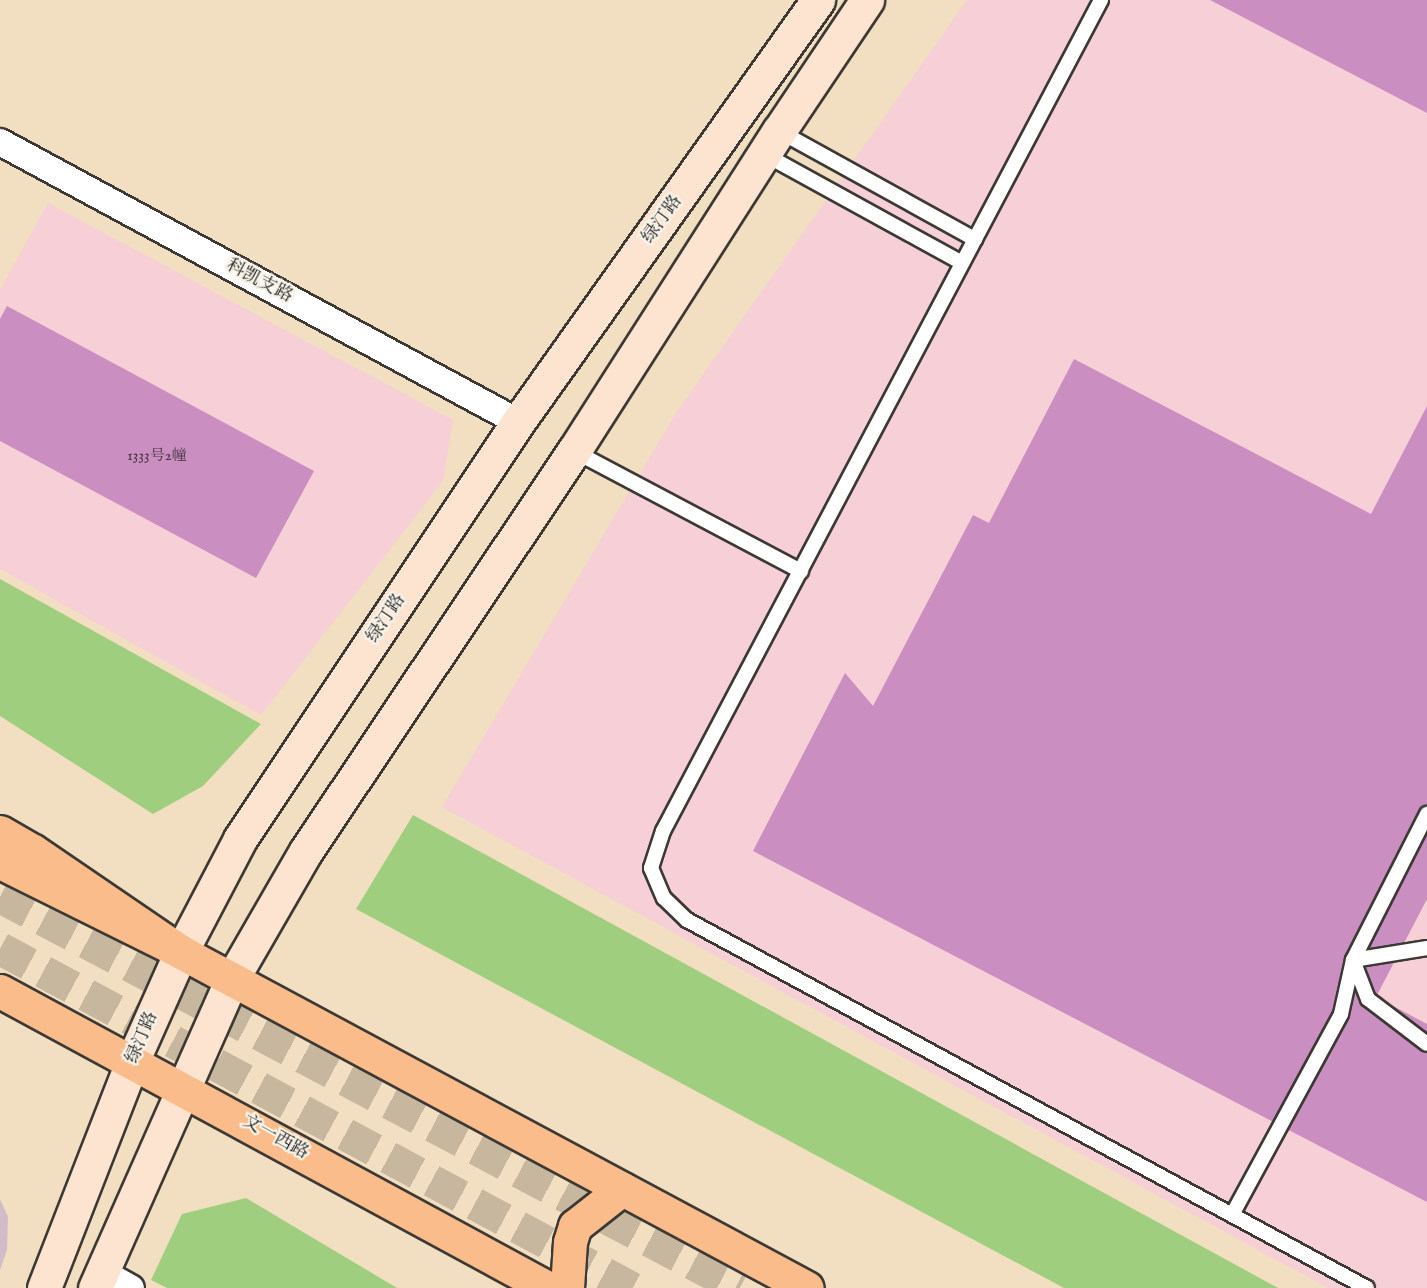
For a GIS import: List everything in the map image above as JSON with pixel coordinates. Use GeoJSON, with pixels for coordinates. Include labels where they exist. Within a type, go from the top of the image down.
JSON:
{"type":"FeatureCollection","features":[{"type":"Feature","properties":{"kind":"main road","name":"绿汀路"},"geometry":{"type":"LineString","coordinates":[[44,1288],[132,1062],[180,952],[240,839],[518,422],[818,0]]}},
{"type":"Feature","properties":{"kind":"main road"},"geometry":{"type":"LineString","coordinates":[[98,1280],[232,979],[306,851],[574,451],[771,143],[867,0]]}},
{"type":"Feature","properties":{"kind":"main road"},"geometry":{"type":"LineString","coordinates":[[0,832],[33,850],[180,952]]}},
{"type":"Feature","properties":{"kind":"main road"},"geometry":{"type":"LineString","coordinates":[[0,862],[232,979],[807,1288]]}},
{"type":"Feature","properties":{"kind":"main road","name":"文一西路"},"geometry":{"type":"LineString","coordinates":[[0,991],[183,1088],[548,1288]]}},
{"type":"Feature","properties":{"kind":"main road"},"geometry":{"type":"LineString","coordinates":[[567,1288],[570,1242],[575,1226],[622,1189]]}},
{"type":"Feature","properties":{"kind":"street","name":"科凯支路"},"geometry":{"type":"LineString","coordinates":[[0,142],[518,422]]}},
{"type":"Feature","properties":{"kind":"street"},"geometry":{"type":"LineString","coordinates":[[98,1280],[131,1288]]}},
{"type":"Feature","properties":{"kind":"lane"},"geometry":{"type":"LineString","coordinates":[[1101,0],[663,831],[651,868],[664,898],[687,920],[1367,1288]]}},
{"type":"Feature","properties":{"kind":"lane"},"geometry":{"type":"LineString","coordinates":[[771,143],[975,239]]}},
{"type":"Feature","properties":{"kind":"lane"},"geometry":{"type":"LineString","coordinates":[[771,143],[962,263]]}},
{"type":"Feature","properties":{"kind":"lane"},"geometry":{"type":"LineString","coordinates":[[574,451],[801,571]]}},
{"type":"Feature","properties":{"kind":"lane"},"geometry":{"type":"LineString","coordinates":[[1232,1215],[1341,1014],[1353,960],[1427,814]]}},
{"type":"Feature","properties":{"kind":"lane"},"geometry":{"type":"LineString","coordinates":[[1353,960],[1427,948]]}},
{"type":"Feature","properties":{"kind":"lane"},"geometry":{"type":"LineString","coordinates":[[1353,960],[1368,999],[1427,1044]]}},
{"type":"Feature","properties":{"kind":"shaded area"},"geometry":{"type":"Polygon","coordinates":[[[967,0],[1427,0],[1427,1288],[1328,1288],[442,807],[676,413],[967,0]]]}},
{"type":"Feature","properties":{"kind":"shaded area"},"geometry":{"type":"Polygon","coordinates":[[[48,203],[453,420],[443,481],[261,715],[0,569],[0,290],[48,203]]]}},
{"type":"Feature","properties":{"kind":"shaded area"},"geometry":{"type":"Polygon","coordinates":[[[0,1199],[8,1217],[7,1250],[0,1270],[0,1199]]]}},
{"type":"Feature","properties":{"kind":"green space"},"geometry":{"type":"Polygon","coordinates":[[[0,579],[261,724],[203,786],[153,814],[0,716],[0,579]]]}},
{"type":"Feature","properties":{"kind":"green space"},"geometry":{"type":"Polygon","coordinates":[[[413,815],[1278,1288],[1064,1288],[356,909],[413,815]]]}},
{"type":"Feature","properties":{"kind":"green space"},"geometry":{"type":"Polygon","coordinates":[[[246,1198],[397,1288],[167,1288],[151,1280],[182,1214],[246,1198]]]}},
{"type":"Feature","properties":{"kind":"building"},"geometry":{"type":"Polygon","coordinates":[[[1210,0],[1427,0],[1427,113],[1210,0]]]}},
{"type":"Feature","properties":{"kind":"building"},"geometry":{"type":"Polygon","coordinates":[[[7,306],[314,471],[256,578],[0,441],[0,319],[7,306]]]}},
{"type":"Feature","properties":{"kind":"building"},"geometry":{"type":"Polygon","coordinates":[[[1074,359],[1371,514],[1427,406],[1427,899],[1376,997],[1427,1024],[1427,1202],[753,851],[845,673],[873,706],[973,515],[989,523],[1074,359]]]}},
{"type":"Feature","properties":{"kind":"tunnel"},"geometry":{"type":"LineString","coordinates":[[0,896],[740,1288]]}},
{"type":"Feature","properties":{"kind":"tunnel"},"geometry":{"type":"LineString","coordinates":[[0,948],[632,1288]]}}]}
